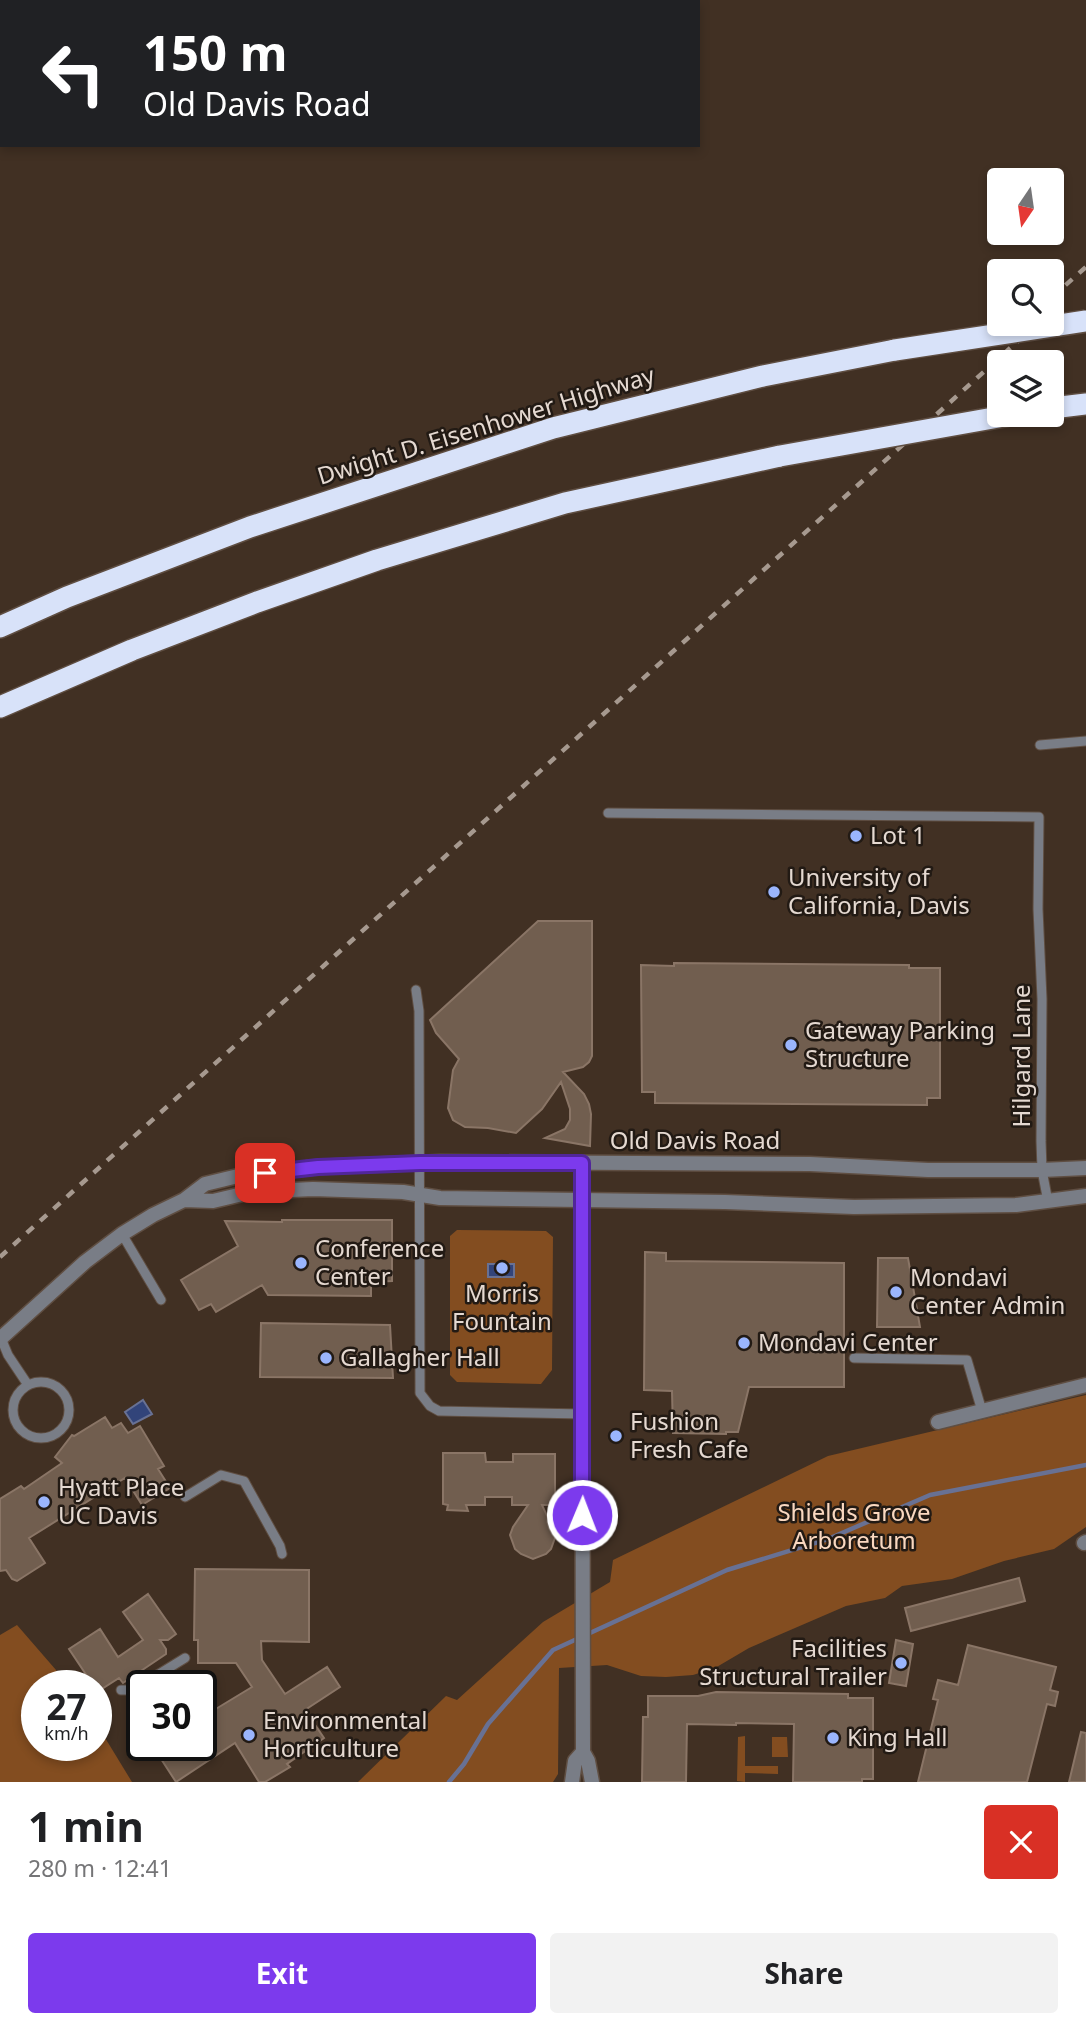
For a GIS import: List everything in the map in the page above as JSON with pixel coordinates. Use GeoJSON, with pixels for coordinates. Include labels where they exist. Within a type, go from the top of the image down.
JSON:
{"type":"FeatureCollection","features":[{"type":"Feature","properties":{"kind":"highway","name":"Dwight D. Eisenhower Highway"},"geometry":{"type":"LineString","coordinates":[[0,626],[67,597],[250,527],[553,428],[763,376],[895,350],[1086,321]]}},
{"type":"Feature","properties":{"kind":"highway"},"geometry":{"type":"LineString","coordinates":[[1064,407],[1086,404]]}},
{"type":"Feature","properties":{"kind":"highway"},"geometry":{"type":"LineString","coordinates":[[0,707],[144,645],[257,602],[377,560],[565,503],[780,456],[987,419]]}},
{"type":"Feature","properties":{"kind":"street","name":"Old Davis Road"},"geometry":{"type":"LineString","coordinates":[[0,1339],[85,1262],[122,1234],[184,1200],[205,1184],[238,1176],[318,1167],[420,1163],[810,1164],[928,1170],[1086,1168]]}},
{"type":"Feature","properties":{"kind":"street"},"geometry":{"type":"LineString","coordinates":[[582,1163],[583,1752],[588,1761],[592,1782]]}},
{"type":"Feature","properties":{"kind":"street","name":"Old Davis Road"},"geometry":{"type":"LineString","coordinates":[[184,1200],[213,1201],[251,1192],[313,1189],[403,1192],[440,1198],[725,1202],[854,1207],[1016,1205],[1086,1196]]}},
{"type":"Feature","properties":{"kind":"street"},"geometry":{"type":"LineString","coordinates":[[938,1422],[1086,1385]]}},
{"type":"Feature","properties":{"kind":"street"},"geometry":{"type":"LineString","coordinates":[[572,1782],[575,1760],[583,1752]]}},
{"type":"Feature","properties":{"kind":"lane"},"geometry":{"type":"LineString","coordinates":[[1040,745],[1086,741]]}},
{"type":"Feature","properties":{"kind":"lane","name":"Hilgard Lane"},"geometry":{"type":"LineString","coordinates":[[608,813],[1040,817],[1038,909],[1042,999],[1041,1141],[1042,1170],[1048,1202]]}},
{"type":"Feature","properties":{"kind":"lane"},"geometry":{"type":"LineString","coordinates":[[416,990],[419,1011],[420,1393],[424,1401],[439,1411],[583,1414]]}},
{"type":"Feature","properties":{"kind":"lane"},"geometry":{"type":"LineString","coordinates":[[122,1234],[161,1300]]}},
{"type":"Feature","properties":{"kind":"lane"},"geometry":{"type":"LineString","coordinates":[[0,1339],[28,1385]]}},
{"type":"Feature","properties":{"kind":"lane"},"geometry":{"type":"LineString","coordinates":[[855,1358],[967,1360],[982,1411]]}},
{"type":"Feature","properties":{"kind":"lane"},"geometry":{"type":"LineString","coordinates":[[50,1384],[66,1398],[68,1416],[58,1432],[40,1438],[23,1432],[17,1424],[13,1416],[15,1398],[28,1385],[50,1384]]}},
{"type":"Feature","properties":{"kind":"lane"},"geometry":{"type":"LineString","coordinates":[[185,1497],[221,1475],[244,1481],[282,1554]]}},
{"type":"Feature","properties":{"kind":"lane"},"geometry":{"type":"LineString","coordinates":[[121,1690],[133,1690],[184,1658]]}},
{"type":"Feature","properties":{"kind":"green space"},"geometry":{"type":"Polygon","coordinates":[[[457,1230],[546,1231],[553,1237],[552,1370],[541,1384],[457,1382],[450,1375],[450,1236],[457,1230]]]}},
{"type":"Feature","properties":{"kind":"green space","name":"Shields Grove Arboretum"},"geometry":{"type":"Polygon","coordinates":[[[1086,1395],[1086,1527],[1054,1549],[1004,1561],[952,1579],[902,1586],[885,1598],[846,1606],[749,1648],[715,1668],[693,1675],[641,1676],[607,1665],[559,1668],[558,1774],[553,1782],[358,1782],[446,1696],[457,1700],[543,1622],[610,1582],[613,1560],[828,1456],[1086,1395]]]}},
{"type":"Feature","properties":{"kind":"green space"},"geometry":{"type":"Polygon","coordinates":[[[17,1625],[56,1670],[21,1670],[21,1761],[112,1761],[112,1749],[132,1782],[0,1782],[0,1635],[17,1625]]]}},
{"type":"Feature","properties":{"kind":"green space"},"geometry":{"type":"Polygon","coordinates":[[[745,1736],[745,1766],[778,1766],[778,1774],[745,1773],[745,1782],[737,1781],[738,1737],[745,1736]]]}},
{"type":"Feature","properties":{"kind":"green space"},"geometry":{"type":"Polygon","coordinates":[[[772,1737],[787,1737],[788,1757],[772,1757],[772,1737]]]}},
{"type":"Feature","properties":{"kind":"water"},"geometry":{"type":"Polygon","coordinates":[[[488,1264],[514,1264],[514,1277],[488,1277],[488,1264]]]}},
{"type":"Feature","properties":{"kind":"water"},"geometry":{"type":"Polygon","coordinates":[[[143,1400],[152,1414],[133,1424],[125,1412],[143,1400]]]}},
{"type":"Feature","properties":{"kind":"building"},"geometry":{"type":"Polygon","coordinates":[[[538,921],[592,921],[592,1056],[583,1067],[563,1072],[584,1094],[589,1104],[590,1146],[545,1138],[565,1129],[570,1120],[570,1109],[561,1082],[542,1109],[516,1133],[465,1127],[453,1120],[448,1108],[453,1070],[459,1059],[436,1033],[430,1020],[538,921]]]}},
{"type":"Feature","properties":{"kind":"building","name":"Gateway Parking Structure"},"geometry":{"type":"Polygon","coordinates":[[[674,963],[909,965],[909,968],[940,968],[940,1098],[927,1098],[927,1105],[655,1103],[655,1092],[642,1092],[641,965],[674,966],[674,963]]]}},
{"type":"Feature","properties":{"kind":"building","name":"Conference Center"},"geometry":{"type":"Polygon","coordinates":[[[392,1220],[392,1281],[371,1282],[371,1296],[268,1295],[262,1285],[216,1312],[211,1304],[199,1310],[181,1280],[238,1246],[225,1221],[392,1220]]]}},
{"type":"Feature","properties":{"kind":"building","name":"Mondavi Center"},"geometry":{"type":"Polygon","coordinates":[[[645,1252],[666,1253],[666,1261],[844,1263],[844,1387],[749,1387],[738,1432],[673,1433],[672,1391],[644,1390],[645,1252]]]}},
{"type":"Feature","properties":{"kind":"building","name":"Mondavi Center Admin"},"geometry":{"type":"Polygon","coordinates":[[[878,1258],[908,1258],[920,1327],[877,1327],[878,1258]]]}},
{"type":"Feature","properties":{"kind":"building","name":"Gallagher Hall"},"geometry":{"type":"Polygon","coordinates":[[[261,1323],[390,1325],[393,1378],[260,1377],[261,1323]]]}},
{"type":"Feature","properties":{"kind":"building","name":"Hyatt Place UC Davis"},"geometry":{"type":"Polygon","coordinates":[[[105,1417],[112,1428],[121,1423],[128,1433],[140,1426],[164,1466],[158,1469],[170,1488],[142,1505],[125,1478],[29,1538],[45,1563],[17,1581],[12,1579],[6,1570],[0,1571],[0,1499],[21,1486],[24,1489],[62,1463],[55,1457],[72,1435],[105,1417]]]}},
{"type":"Feature","properties":{"kind":"building"},"geometry":{"type":"Polygon","coordinates":[[[443,1453],[485,1453],[486,1462],[513,1462],[513,1454],[555,1454],[555,1505],[542,1505],[556,1535],[551,1549],[533,1559],[515,1549],[510,1535],[528,1505],[512,1505],[512,1497],[485,1497],[485,1505],[466,1505],[468,1511],[447,1510],[448,1505],[443,1504],[443,1453]]]}},
{"type":"Feature","properties":{"kind":"building"},"geometry":{"type":"Polygon","coordinates":[[[195,1569],[309,1570],[309,1642],[261,1641],[262,1660],[285,1694],[327,1667],[340,1687],[305,1710],[324,1738],[287,1764],[290,1767],[265,1782],[259,1782],[235,1743],[217,1755],[217,1708],[252,1687],[236,1663],[198,1663],[198,1640],[194,1640],[195,1569]]]}},
{"type":"Feature","properties":{"kind":"building"},"geometry":{"type":"Polygon","coordinates":[[[1019,1578],[1025,1601],[911,1631],[905,1608],[1019,1578]]]}},
{"type":"Feature","properties":{"kind":"building"},"geometry":{"type":"Polygon","coordinates":[[[148,1594],[176,1634],[168,1640],[160,1640],[166,1654],[142,1670],[126,1670],[126,1681],[123,1683],[119,1678],[112,1682],[112,1670],[83,1670],[69,1649],[100,1629],[118,1657],[143,1640],[123,1612],[148,1594]]]}},
{"type":"Feature","properties":{"kind":"building","name":"Facilities Structural Trailer"},"geometry":{"type":"Polygon","coordinates":[[[896,1640],[913,1644],[906,1686],[889,1683],[896,1640]]]}},
{"type":"Feature","properties":{"kind":"building"},"geometry":{"type":"Polygon","coordinates":[[[968,1645],[1056,1667],[1050,1690],[1058,1692],[1055,1706],[1047,1704],[1027,1782],[918,1782],[938,1700],[933,1699],[938,1680],[958,1685],[968,1645]]]}},
{"type":"Feature","properties":{"kind":"building","name":"King Hall"},"geometry":{"type":"Polygon","coordinates":[[[716,1692],[848,1694],[848,1698],[873,1698],[873,1779],[862,1779],[862,1782],[793,1782],[794,1724],[736,1723],[687,1724],[686,1782],[642,1782],[643,1717],[648,1717],[648,1696],[698,1696],[716,1692]]]}},
{"type":"Feature","properties":{"kind":"building"},"geometry":{"type":"Polygon","coordinates":[[[1081,1732],[1086,1733],[1086,1782],[1069,1782],[1081,1732]]]}},
{"type":"Feature","properties":{"kind":"building"},"geometry":{"type":"Polygon","coordinates":[[[162,1761],[208,1761],[176,1782],[162,1761]]]}},
{"type":"Feature","properties":{"kind":"waterway"},"geometry":{"type":"LineString","coordinates":[[449,1782],[464,1764],[488,1724],[553,1650],[727,1570],[828,1539],[930,1495],[1086,1465]]}},
{"type":"Feature","properties":{"kind":"railway"},"geometry":{"type":"LineString","coordinates":[[1064,286],[1086,267]]}},
{"type":"Feature","properties":{"kind":"railway"},"geometry":{"type":"LineString","coordinates":[[0,1257],[1024,336]]}},
{"type":"Feature","properties":{"kind":"place","name":"Lot 1"},"geometry":{"type":"Point","coordinates":[856,836]}},
{"type":"Feature","properties":{"kind":"place","name":"University of California, Davis"},"geometry":{"type":"Point","coordinates":[774,892]}},
{"type":"Feature","properties":{"kind":"place","name":"Gateway Parking Structure"},"geometry":{"type":"Point","coordinates":[791,1045]}},
{"type":"Feature","properties":{"kind":"place","name":"Conference Center"},"geometry":{"type":"Point","coordinates":[301,1263]}},
{"type":"Feature","properties":{"kind":"place","name":"Morris Fountain"},"geometry":{"type":"Point","coordinates":[502,1268]}},
{"type":"Feature","properties":{"kind":"place","name":"Mondavi Center Admin"},"geometry":{"type":"Point","coordinates":[896,1292]}},
{"type":"Feature","properties":{"kind":"place","name":"Mondavi Center"},"geometry":{"type":"Point","coordinates":[744,1343]}},
{"type":"Feature","properties":{"kind":"place","name":"Gallagher Hall"},"geometry":{"type":"Point","coordinates":[326,1358]}},
{"type":"Feature","properties":{"kind":"place","name":"Fushion Fresh Cafe"},"geometry":{"type":"Point","coordinates":[616,1436]}},
{"type":"Feature","properties":{"kind":"place","name":"Hyatt Place UC Davis"},"geometry":{"type":"Point","coordinates":[44,1502]}},
{"type":"Feature","properties":{"kind":"place","name":"Facilities Structural Trailer"},"geometry":{"type":"Point","coordinates":[901,1663]}},
{"type":"Feature","properties":{"kind":"place","name":"Environmental Horticulture"},"geometry":{"type":"Point","coordinates":[249,1735]}},
{"type":"Feature","properties":{"kind":"place","name":"King Hall"},"geometry":{"type":"Point","coordinates":[833,1738]}},
{"type":"Feature","properties":{"kind":"route"},"geometry":{"type":"LineString","coordinates":[[265,1173],[318,1167],[420,1163],[582,1163],[582,1515]]}}]}
